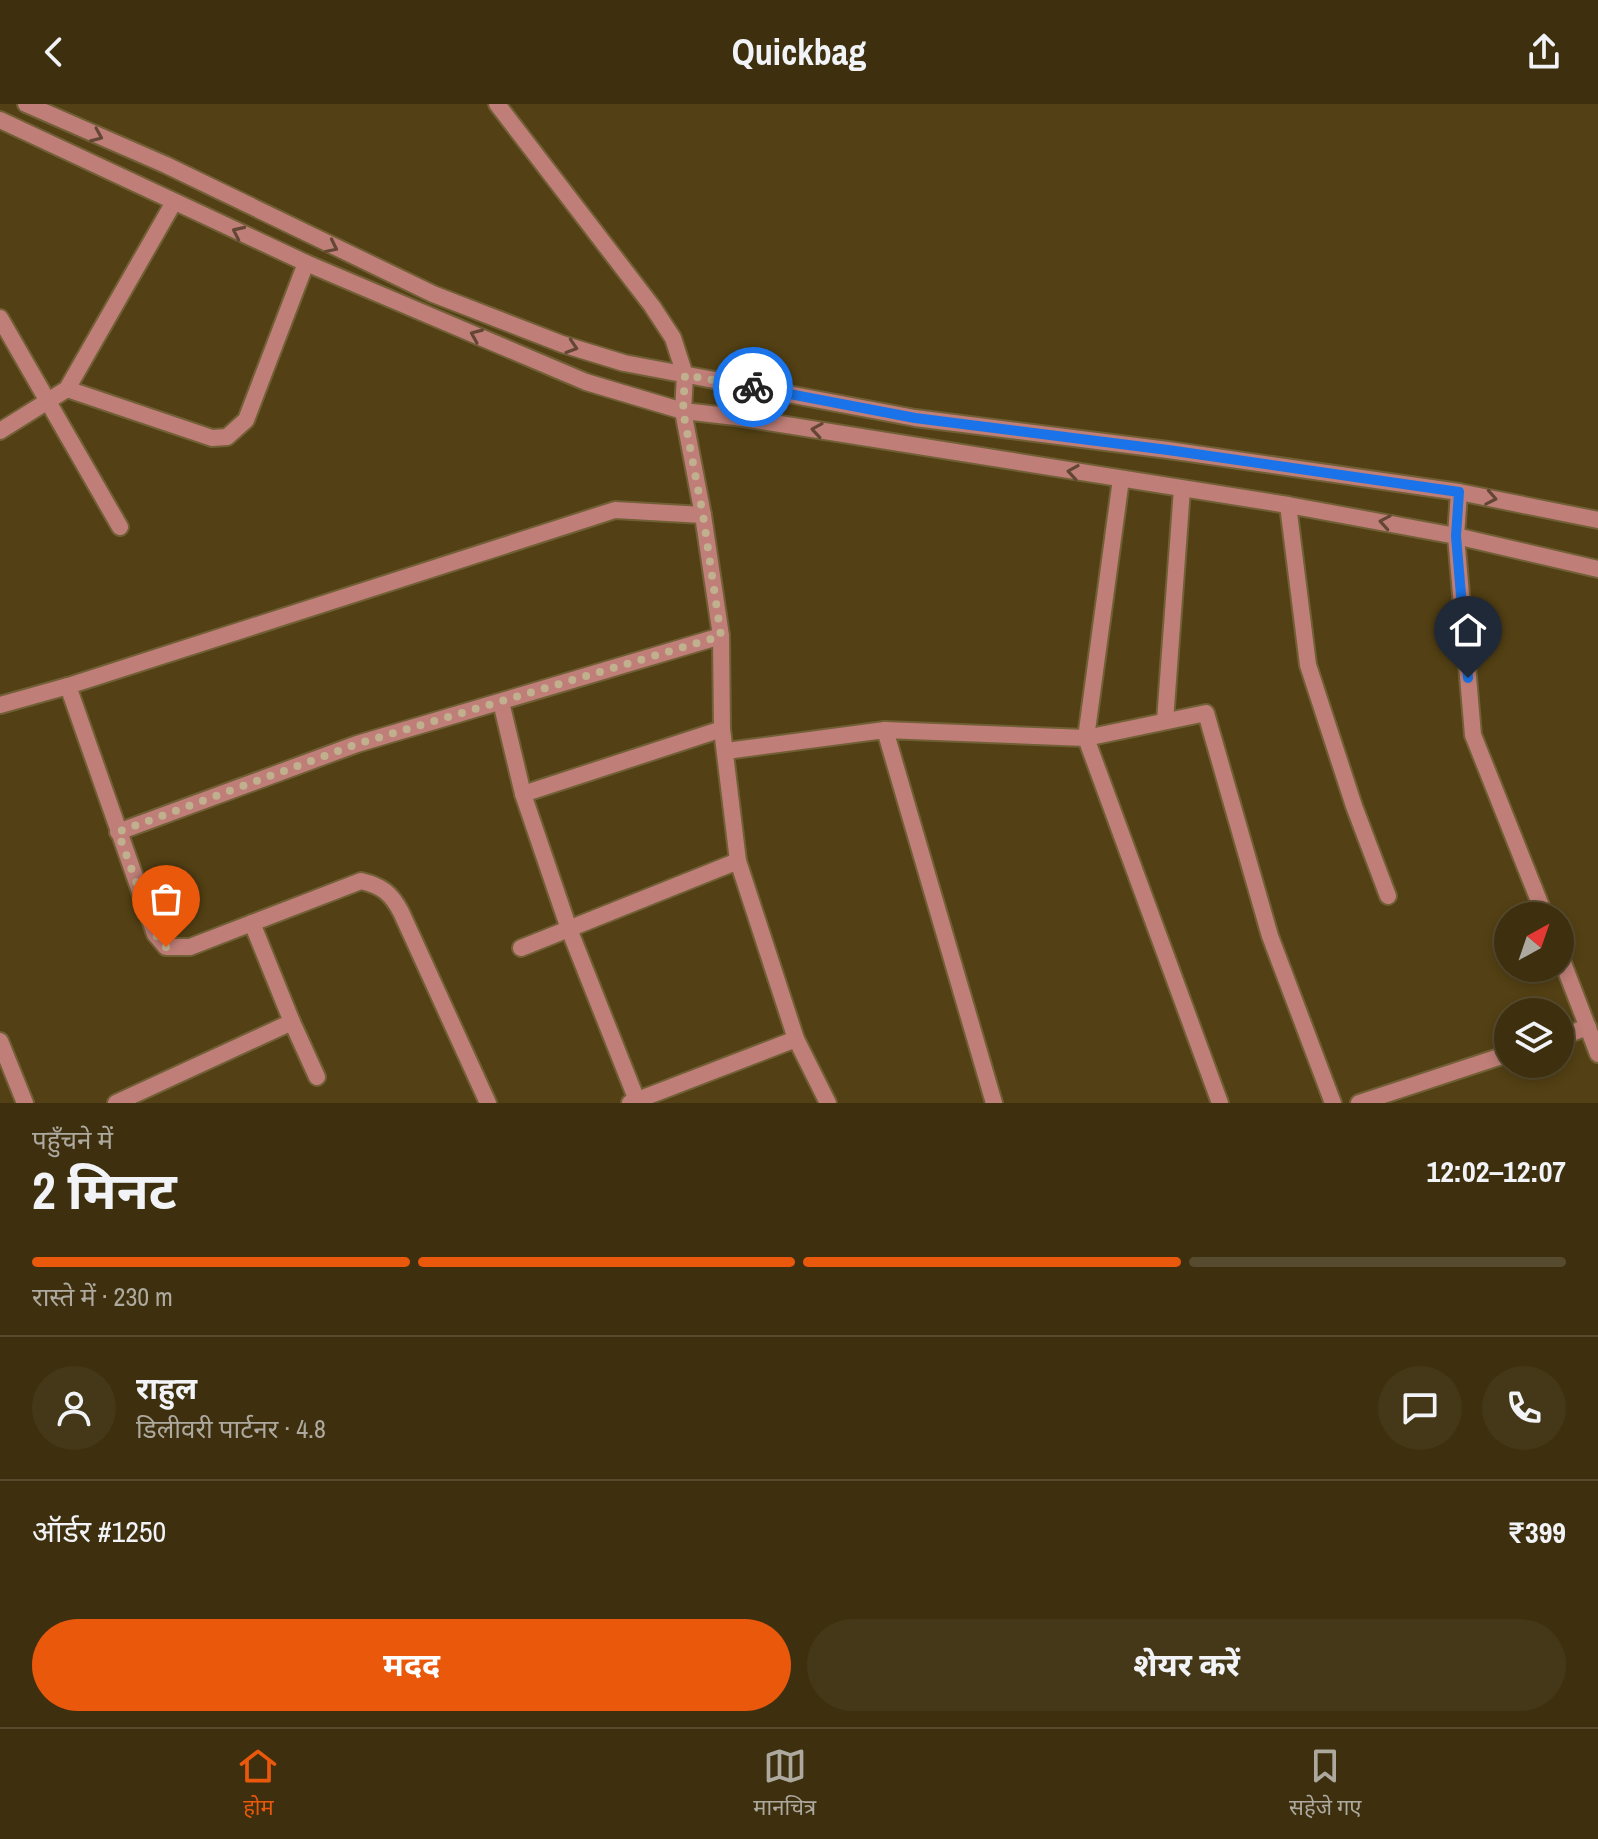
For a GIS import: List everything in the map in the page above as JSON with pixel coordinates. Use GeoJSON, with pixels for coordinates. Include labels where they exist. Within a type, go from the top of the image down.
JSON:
{"type":"FeatureCollection","features":[{"type":"Feature","properties":{"kind":"street"},"geometry":{"type":"LineString","coordinates":[[26,104],[166,165],[433,294],[562,344],[624,363],[915,418],[1459,492],[1598,520]]}},
{"type":"Feature","properties":{"kind":"street"},"geometry":{"type":"LineString","coordinates":[[497,104],[652,306],[673,338],[685,375],[683,411],[703,515],[721,636],[722,729],[738,861],[796,1039],[828,1103]]}},
{"type":"Feature","properties":{"kind":"street"},"geometry":{"type":"LineString","coordinates":[[0,120],[306,263],[586,382],[683,411],[1288,505],[1456,536],[1598,569]]}},
{"type":"Feature","properties":{"kind":"street"},"geometry":{"type":"LineString","coordinates":[[0,431],[67,389],[174,202]]}},
{"type":"Feature","properties":{"kind":"street"},"geometry":{"type":"LineString","coordinates":[[67,389],[212,438],[227,437],[246,420],[306,263]]}},
{"type":"Feature","properties":{"kind":"street"},"geometry":{"type":"LineString","coordinates":[[0,318],[46,403],[120,527]]}},
{"type":"Feature","properties":{"kind":"street"},"geometry":{"type":"LineString","coordinates":[[1121,479],[1086,738],[1220,1103]]}},
{"type":"Feature","properties":{"kind":"street"},"geometry":{"type":"LineString","coordinates":[[1165,721],[1182,489]]}},
{"type":"Feature","properties":{"kind":"street"},"geometry":{"type":"LineString","coordinates":[[1459,492],[1456,536],[1473,735],[1539,902]]}},
{"type":"Feature","properties":{"kind":"street"},"geometry":{"type":"LineString","coordinates":[[1288,505],[1308,665],[1354,806],[1388,896]]}},
{"type":"Feature","properties":{"kind":"street"},"geometry":{"type":"LineString","coordinates":[[0,705],[68,686],[615,510],[703,515]]}},
{"type":"Feature","properties":{"kind":"street"},"geometry":{"type":"LineString","coordinates":[[118,832],[357,744],[721,636]]}},
{"type":"Feature","properties":{"kind":"street"},"geometry":{"type":"LineString","coordinates":[[68,686],[155,934],[166,947],[190,947],[361,881],[379,885],[393,897],[401,912],[488,1103]]}},
{"type":"Feature","properties":{"kind":"street"},"geometry":{"type":"LineString","coordinates":[[501,702],[523,794],[569,929],[635,1102],[796,1039]]}},
{"type":"Feature","properties":{"kind":"street"},"geometry":{"type":"LineString","coordinates":[[726,751],[885,730],[1086,738],[1206,713],[1270,936],[1333,1103]]}},
{"type":"Feature","properties":{"kind":"street"},"geometry":{"type":"LineString","coordinates":[[523,794],[722,729]]}},
{"type":"Feature","properties":{"kind":"street"},"geometry":{"type":"LineString","coordinates":[[885,730],[994,1103]]}},
{"type":"Feature","properties":{"kind":"street"},"geometry":{"type":"LineString","coordinates":[[521,948],[738,861]]}},
{"type":"Feature","properties":{"kind":"street"},"geometry":{"type":"LineString","coordinates":[[252,923],[317,1077]]}},
{"type":"Feature","properties":{"kind":"street"},"geometry":{"type":"LineString","coordinates":[[1570,982],[1598,1054]]}},
{"type":"Feature","properties":{"kind":"street"},"geometry":{"type":"LineString","coordinates":[[116,1103],[292,1022]]}},
{"type":"Feature","properties":{"kind":"street"},"geometry":{"type":"LineString","coordinates":[[1574,1032],[1588,1027]]}},
{"type":"Feature","properties":{"kind":"street"},"geometry":{"type":"LineString","coordinates":[[0,1041],[25,1103]]}},
{"type":"Feature","properties":{"kind":"street"},"geometry":{"type":"LineString","coordinates":[[1359,1103],[1494,1059]]}},
{"type":"Feature","properties":{"kind":"way so far"},"geometry":{"type":"LineString","coordinates":[[166,947],[155,934],[118,832],[357,744],[721,636],[703,515],[683,411],[685,375],[753,387]]}},
{"type":"Feature","properties":{"kind":"route"},"geometry":{"type":"LineString","coordinates":[[753,387],[915,418],[1459,492],[1456,536],[1468,678]]}}]}
